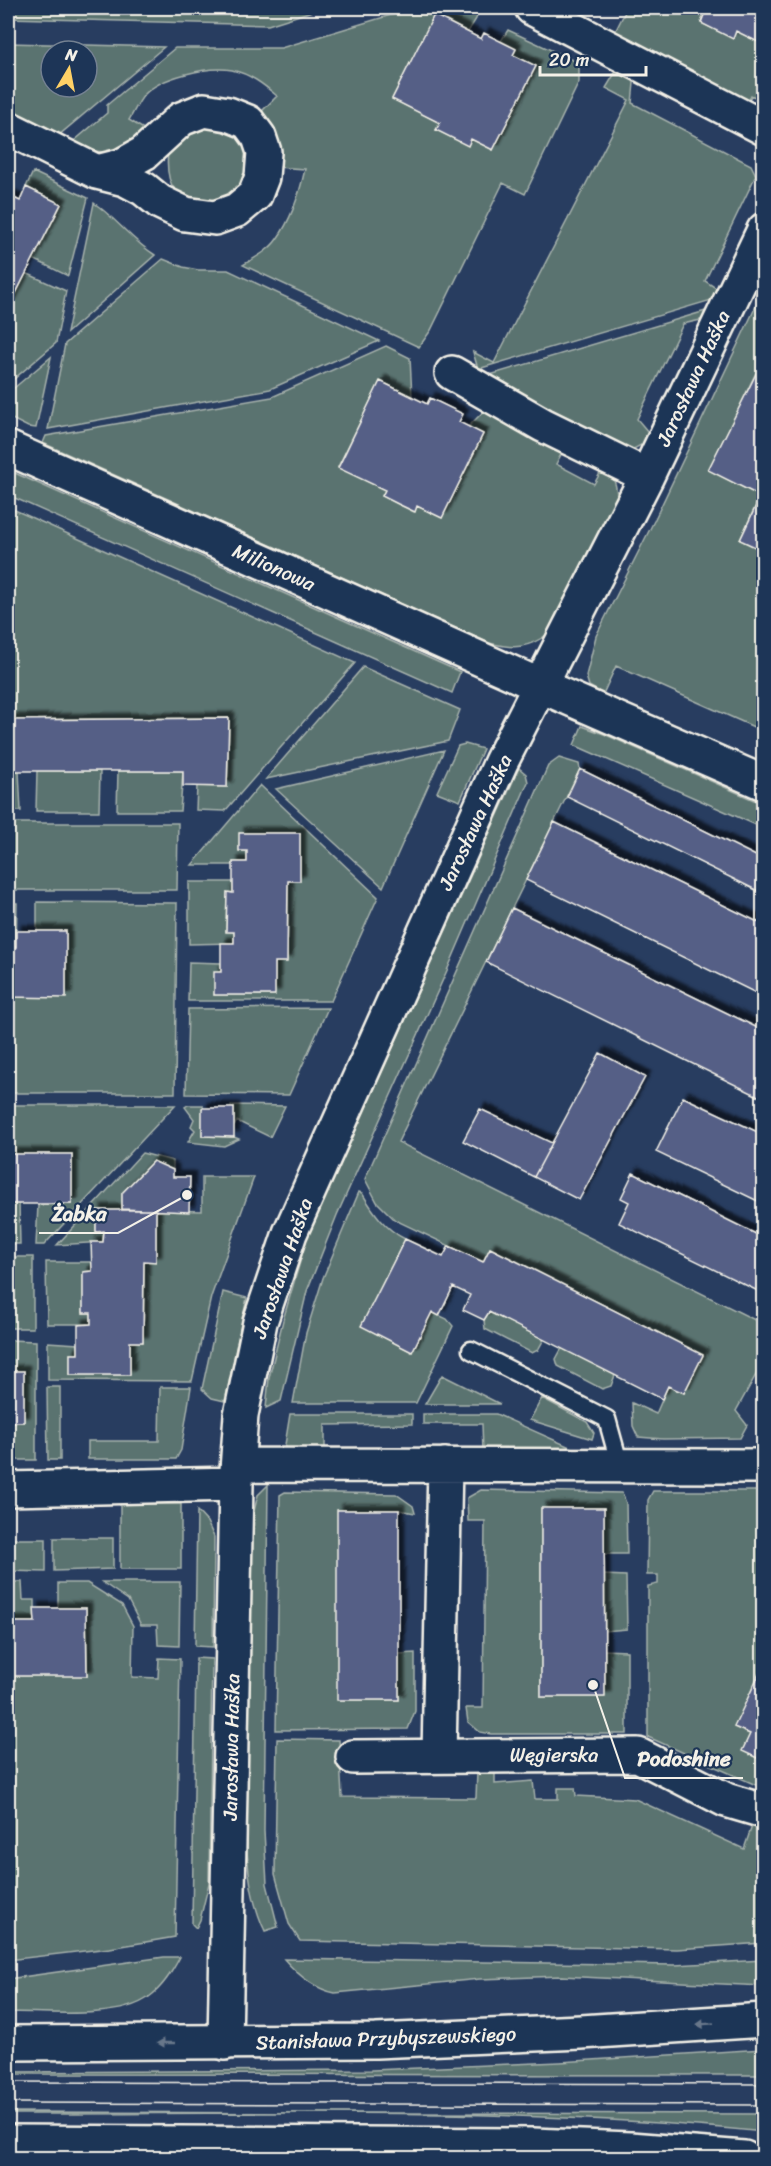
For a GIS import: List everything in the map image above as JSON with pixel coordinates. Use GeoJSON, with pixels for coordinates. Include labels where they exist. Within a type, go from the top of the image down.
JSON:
{"type":"FeatureCollection","features":[{"type":"Feature","properties":{"kind":"street"},"geometry":{"type":"LineString","coordinates":[[532,8],[764,128]]}},
{"type":"Feature","properties":{"kind":"street"},"geometry":{"type":"LineString","coordinates":[[8,128],[97,172],[125,179],[144,189],[160,202],[185,214],[215,218],[237,210],[255,195],[264,165],[264,152],[259,137],[248,122],[228,114],[204,110],[180,119],[144,153],[121,166],[97,172]]}},
{"type":"Feature","properties":{"kind":"street","name":"Jarosława Haška"},"geometry":{"type":"LineString","coordinates":[[225,2043],[237,1475],[241,1415],[260,1322],[290,1233],[501,762],[754,272],[764,230]]}},
{"type":"Feature","properties":{"kind":"street"},"geometry":{"type":"LineString","coordinates":[[452,373],[543,425],[647,476]]}},
{"type":"Feature","properties":{"kind":"street","name":"Milionowa"},"geometry":{"type":"LineString","coordinates":[[8,448],[541,686]]}},
{"type":"Feature","properties":{"kind":"street"},"geometry":{"type":"LineString","coordinates":[[541,686],[764,783]]}},
{"type":"Feature","properties":{"kind":"street"},"geometry":{"type":"LineString","coordinates":[[440,1755],[444,1465]]}},
{"type":"Feature","properties":{"kind":"street"},"geometry":{"type":"LineString","coordinates":[[8,1489],[444,1465],[764,1466]]}},
{"type":"Feature","properties":{"kind":"street","name":"Węgierska"},"geometry":{"type":"LineString","coordinates":[[353,1756],[638,1755],[726,1800],[760,1810],[764,1809]]}},
{"type":"Feature","properties":{"kind":"street","name":"Stanisława Przybyszewskiego"},"geometry":{"type":"LineString","coordinates":[[8,2043],[387,2040],[582,2032],[764,2020]]}},
{"type":"Feature","properties":{"kind":"street"},"geometry":{"type":"LineString","coordinates":[[8,2142],[489,2144],[630,2149],[744,2158]]}},
{"type":"Feature","properties":{"kind":"lane"},"geometry":{"type":"LineString","coordinates":[[471,1350],[607,1419],[620,1466]]}},
{"type":"Feature","properties":{"kind":"green space"},"geometry":{"type":"Polygon","coordinates":[[[8,8],[322,8],[268,25],[8,18],[8,8]]]}},
{"type":"Feature","properties":{"kind":"green space"},"geometry":{"type":"Polygon","coordinates":[[[414,8],[480,8],[468,32],[434,16],[392,99],[440,123],[436,130],[468,145],[471,139],[493,150],[536,66],[513,55],[515,48],[501,41],[508,30],[579,63],[579,82],[525,194],[503,183],[431,330],[419,347],[243,265],[270,247],[282,231],[294,206],[305,169],[276,167],[259,114],[277,96],[256,80],[239,72],[222,69],[198,71],[173,78],[151,89],[140,101],[129,120],[147,131],[131,146],[114,152],[100,152],[73,142],[107,113],[107,105],[175,48],[281,48],[414,8]]]}},
{"type":"Feature","properties":{"kind":"green space"},"geometry":{"type":"Polygon","coordinates":[[[627,8],[688,8],[704,15],[701,23],[733,38],[736,31],[761,43],[763,40],[763,101],[751,95],[746,108],[613,36],[627,8]]]}},
{"type":"Feature","properties":{"kind":"green space"},"geometry":{"type":"Polygon","coordinates":[[[8,43],[39,44],[39,99],[99,99],[99,45],[164,47],[59,135],[8,110],[8,43]]]}},
{"type":"Feature","properties":{"kind":"green space"},"geometry":{"type":"Polygon","coordinates":[[[624,69],[635,73],[632,103],[751,165],[756,175],[705,281],[719,290],[715,299],[478,369],[473,352],[494,363],[629,100],[606,88],[615,73],[624,69]]]}},
{"type":"Feature","properties":{"kind":"green space"},"geometry":{"type":"Polygon","coordinates":[[[204,121],[235,130],[246,143],[251,159],[242,190],[213,206],[182,195],[171,184],[168,176],[168,151],[204,121]]]}},
{"type":"Feature","properties":{"kind":"green space"},"geometry":{"type":"Polygon","coordinates":[[[33,172],[88,198],[68,276],[33,259],[61,205],[26,187],[33,172]]]}},
{"type":"Feature","properties":{"kind":"green space"},"geometry":{"type":"Polygon","coordinates":[[[94,203],[155,255],[67,333],[94,203]]]}},
{"type":"Feature","properties":{"kind":"green space"},"geometry":{"type":"Polygon","coordinates":[[[163,259],[198,270],[228,270],[379,341],[270,389],[48,429],[65,344],[163,259]]]}},
{"type":"Feature","properties":{"kind":"green space"},"geometry":{"type":"Polygon","coordinates":[[[26,273],[66,291],[56,343],[8,384],[8,304],[10,305],[26,273]]]}},
{"type":"Feature","properties":{"kind":"green space"},"geometry":{"type":"Polygon","coordinates":[[[763,300],[763,358],[709,470],[760,496],[740,540],[763,551],[763,731],[616,666],[603,694],[589,686],[586,676],[596,636],[654,521],[757,304],[763,300]]]}},
{"type":"Feature","properties":{"kind":"green space"},"geometry":{"type":"Polygon","coordinates":[[[709,310],[705,319],[683,324],[637,419],[648,432],[643,444],[628,452],[483,377],[709,310]]]}},
{"type":"Feature","properties":{"kind":"green space"},"geometry":{"type":"Polygon","coordinates":[[[386,346],[410,358],[412,397],[380,382],[338,467],[385,490],[382,496],[414,512],[417,506],[442,518],[483,434],[468,427],[487,408],[564,449],[556,464],[594,484],[603,468],[614,482],[617,500],[549,633],[534,642],[513,647],[489,643],[43,443],[46,436],[272,397],[386,346]]]}},
{"type":"Feature","properties":{"kind":"green space"},"geometry":{"type":"Polygon","coordinates":[[[51,357],[36,428],[28,427],[8,417],[8,393],[51,357]]]}},
{"type":"Feature","properties":{"kind":"green space"},"geometry":{"type":"Polygon","coordinates":[[[8,470],[460,672],[452,693],[8,495],[8,470]]]}},
{"type":"Feature","properties":{"kind":"green space"},"geometry":{"type":"Polygon","coordinates":[[[8,507],[355,663],[225,811],[196,810],[197,786],[227,787],[229,718],[8,720],[8,507]]]}},
{"type":"Feature","properties":{"kind":"green space"},"geometry":{"type":"Polygon","coordinates":[[[363,667],[460,710],[448,741],[266,779],[363,667]]]}},
{"type":"Feature","properties":{"kind":"green space"},"geometry":{"type":"Polygon","coordinates":[[[582,726],[763,804],[763,828],[574,745],[582,726]]]}},
{"type":"Feature","properties":{"kind":"green space"},"geometry":{"type":"Polygon","coordinates":[[[465,744],[483,749],[460,801],[437,792],[458,746],[465,744]]]}},
{"type":"Feature","properties":{"kind":"green space"},"geometry":{"type":"Polygon","coordinates":[[[444,750],[383,887],[276,789],[444,750]]]}},
{"type":"Feature","properties":{"kind":"green space"},"geometry":{"type":"Polygon","coordinates":[[[559,758],[579,764],[580,769],[398,1142],[763,1324],[763,1362],[736,1411],[747,1425],[740,1438],[638,1437],[633,1426],[632,1403],[656,1414],[668,1386],[684,1393],[702,1355],[490,1248],[483,1262],[395,1220],[377,1202],[365,1179],[548,766],[559,758]]]}},
{"type":"Feature","properties":{"kind":"green space"},"geometry":{"type":"Polygon","coordinates":[[[519,768],[526,774],[528,782],[449,966],[337,1215],[307,1291],[281,1401],[266,1408],[269,1378],[307,1238],[519,768]]]}},
{"type":"Feature","properties":{"kind":"green space"},"geometry":{"type":"Polygon","coordinates":[[[8,771],[19,771],[21,811],[8,811],[8,771]]]}},
{"type":"Feature","properties":{"kind":"green space"},"geometry":{"type":"Polygon","coordinates":[[[37,771],[100,771],[99,811],[36,811],[37,771]]]}},
{"type":"Feature","properties":{"kind":"green space"},"geometry":{"type":"Polygon","coordinates":[[[118,771],[183,771],[180,811],[117,811],[118,771]]]}},
{"type":"Feature","properties":{"kind":"green space"},"geometry":{"type":"Polygon","coordinates":[[[260,785],[378,897],[331,1001],[188,1001],[189,962],[221,963],[221,972],[214,995],[274,995],[275,962],[287,961],[288,881],[300,833],[240,833],[239,850],[247,851],[247,862],[233,862],[233,865],[192,865],[260,785]]]}},
{"type":"Feature","properties":{"kind":"green space"},"geometry":{"type":"Polygon","coordinates":[[[8,823],[178,823],[177,890],[8,890],[8,823]]]}},
{"type":"Feature","properties":{"kind":"green space"},"geometry":{"type":"Polygon","coordinates":[[[189,882],[233,882],[233,893],[227,893],[226,931],[234,932],[234,943],[189,944],[189,882]]]}},
{"type":"Feature","properties":{"kind":"green space"},"geometry":{"type":"Polygon","coordinates":[[[37,902],[177,903],[175,1093],[8,1093],[8,997],[66,997],[66,931],[37,931],[37,902]]]}},
{"type":"Feature","properties":{"kind":"green space"},"geometry":{"type":"Polygon","coordinates":[[[8,903],[17,903],[16,947],[8,947],[8,903]]]}},
{"type":"Feature","properties":{"kind":"green space"},"geometry":{"type":"Polygon","coordinates":[[[328,1008],[289,1095],[186,1094],[188,1009],[328,1008]]]}},
{"type":"Feature","properties":{"kind":"green space"},"geometry":{"type":"Polygon","coordinates":[[[8,1105],[175,1105],[44,1245],[36,1245],[38,1205],[71,1204],[72,1155],[8,1154],[8,1105]]]}},
{"type":"Feature","properties":{"kind":"green space"},"geometry":{"type":"Polygon","coordinates":[[[203,1105],[202,1136],[239,1139],[224,1146],[188,1142],[195,1130],[191,1126],[194,1119],[185,1107],[203,1105]]]}},
{"type":"Feature","properties":{"kind":"green space"},"geometry":{"type":"Polygon","coordinates":[[[231,1105],[285,1106],[270,1137],[237,1121],[234,1127],[234,1109],[231,1105]]]}},
{"type":"Feature","properties":{"kind":"green space"},"geometry":{"type":"Polygon","coordinates":[[[142,1153],[173,1161],[173,1170],[153,1162],[122,1193],[122,1210],[96,1211],[96,1231],[104,1231],[103,1242],[57,1245],[142,1153]]]}},
{"type":"Feature","properties":{"kind":"green space"},"geometry":{"type":"Polygon","coordinates":[[[202,1177],[254,1177],[211,1297],[192,1381],[48,1380],[48,1342],[78,1344],[78,1354],[70,1354],[70,1375],[130,1375],[130,1342],[143,1342],[144,1261],[156,1261],[156,1210],[202,1211],[202,1177]]]}},
{"type":"Feature","properties":{"kind":"green space"},"geometry":{"type":"Polygon","coordinates":[[[359,1192],[386,1225],[405,1239],[362,1326],[412,1352],[432,1312],[447,1319],[453,1326],[416,1403],[293,1403],[306,1333],[323,1278],[359,1192]]]}},
{"type":"Feature","properties":{"kind":"green space"},"geometry":{"type":"Polygon","coordinates":[[[8,1204],[19,1204],[20,1244],[8,1244],[8,1204]]]}},
{"type":"Feature","properties":{"kind":"green space"},"geometry":{"type":"Polygon","coordinates":[[[8,1257],[33,1257],[33,1328],[8,1328],[8,1257]]]}},
{"type":"Feature","properties":{"kind":"green space"},"geometry":{"type":"Polygon","coordinates":[[[46,1262],[92,1262],[92,1271],[83,1272],[83,1313],[91,1313],[91,1324],[47,1324],[46,1262]]]}},
{"type":"Feature","properties":{"kind":"green space"},"geometry":{"type":"Polygon","coordinates":[[[223,1292],[247,1298],[225,1401],[212,1398],[202,1389],[223,1292]]]}},
{"type":"Feature","properties":{"kind":"green space"},"geometry":{"type":"Polygon","coordinates":[[[489,1312],[544,1339],[538,1350],[532,1353],[485,1329],[484,1320],[489,1312]]]}},
{"type":"Feature","properties":{"kind":"green space"},"geometry":{"type":"Polygon","coordinates":[[[8,1340],[36,1341],[36,1460],[8,1460],[8,1422],[24,1422],[24,1372],[8,1371],[8,1340]]]}},
{"type":"Feature","properties":{"kind":"green space"},"geometry":{"type":"Polygon","coordinates":[[[562,1348],[615,1375],[611,1386],[602,1389],[558,1366],[556,1359],[562,1348]]]}},
{"type":"Feature","properties":{"kind":"green space"},"geometry":{"type":"Polygon","coordinates":[[[442,1375],[500,1404],[425,1404],[442,1375]]]}},
{"type":"Feature","properties":{"kind":"green space"},"geometry":{"type":"Polygon","coordinates":[[[47,1387],[60,1387],[60,1460],[48,1460],[47,1387]]]}},
{"type":"Feature","properties":{"kind":"green space"},"geometry":{"type":"Polygon","coordinates":[[[160,1387],[191,1387],[181,1450],[176,1459],[88,1459],[88,1441],[159,1441],[160,1387]]]}},
{"type":"Feature","properties":{"kind":"green space"},"geometry":{"type":"Polygon","coordinates":[[[542,1398],[587,1422],[594,1433],[592,1439],[530,1420],[542,1398]]]}},
{"type":"Feature","properties":{"kind":"green space"},"geometry":{"type":"Polygon","coordinates":[[[290,1414],[412,1414],[412,1424],[325,1425],[325,1452],[284,1451],[290,1414]]]}},
{"type":"Feature","properties":{"kind":"green space"},"geometry":{"type":"Polygon","coordinates":[[[423,1414],[496,1414],[581,1452],[483,1451],[482,1424],[423,1424],[423,1414]]]}},
{"type":"Feature","properties":{"kind":"green space"},"geometry":{"type":"Polygon","coordinates":[[[268,1485],[264,1831],[267,1884],[278,1927],[265,1931],[251,1886],[246,1836],[252,1519],[258,1495],[268,1485]]]}},
{"type":"Feature","properties":{"kind":"green space"},"geometry":{"type":"Polygon","coordinates":[[[481,1490],[622,1493],[626,1503],[627,1554],[604,1554],[604,1508],[541,1508],[541,1697],[604,1697],[604,1650],[627,1651],[627,1734],[491,1734],[480,1732],[468,1722],[466,1708],[483,1708],[485,1521],[468,1521],[467,1498],[481,1490]]]}},
{"type":"Feature","properties":{"kind":"green space"},"geometry":{"type":"Polygon","coordinates":[[[653,1491],[763,1491],[763,1664],[735,1727],[750,1734],[743,1751],[763,1761],[763,1785],[756,1785],[648,1737],[648,1586],[658,1584],[658,1575],[647,1575],[648,1500],[653,1491]]]}},
{"type":"Feature","properties":{"kind":"green space"},"geometry":{"type":"Polygon","coordinates":[[[285,1492],[396,1494],[413,1506],[415,1513],[399,1510],[338,1510],[338,1700],[399,1700],[399,1654],[415,1653],[415,1711],[408,1729],[276,1730],[280,1495],[285,1492]]]}},
{"type":"Feature","properties":{"kind":"green space"},"geometry":{"type":"Polygon","coordinates":[[[120,1503],[181,1504],[181,1569],[120,1569],[120,1503]]]}},
{"type":"Feature","properties":{"kind":"green space"},"geometry":{"type":"Polygon","coordinates":[[[197,1511],[207,1522],[214,1537],[213,1647],[195,1646],[197,1511]]]}},
{"type":"Feature","properties":{"kind":"green space"},"geometry":{"type":"Polygon","coordinates":[[[54,1538],[113,1538],[113,1569],[54,1571],[54,1538]]]}},
{"type":"Feature","properties":{"kind":"green space"},"geometry":{"type":"Polygon","coordinates":[[[8,1539],[46,1539],[46,1572],[8,1571],[8,1539]]]}},
{"type":"Feature","properties":{"kind":"green space"},"geometry":{"type":"Polygon","coordinates":[[[604,1575],[626,1576],[627,1629],[604,1631],[604,1575]]]}},
{"type":"Feature","properties":{"kind":"green space"},"geometry":{"type":"Polygon","coordinates":[[[8,1582],[22,1582],[23,1600],[35,1600],[35,1622],[8,1622],[8,1582]]]}},
{"type":"Feature","properties":{"kind":"green space"},"geometry":{"type":"Polygon","coordinates":[[[102,1582],[180,1582],[179,1646],[158,1645],[157,1625],[141,1625],[128,1600],[102,1582]]]}},
{"type":"Feature","properties":{"kind":"green space"},"geometry":{"type":"Polygon","coordinates":[[[58,1583],[87,1583],[122,1605],[133,1626],[132,1677],[158,1678],[159,1658],[180,1659],[175,1937],[110,1948],[8,1960],[8,1676],[87,1675],[86,1608],[58,1608],[58,1583]]]}},
{"type":"Feature","properties":{"kind":"green space"},"geometry":{"type":"Polygon","coordinates":[[[196,1658],[212,1659],[209,1883],[196,1928],[192,1924],[196,1658]]]}},
{"type":"Feature","properties":{"kind":"green space"},"geometry":{"type":"Polygon","coordinates":[[[277,1739],[339,1740],[342,1797],[476,1798],[477,1772],[495,1770],[495,1784],[533,1781],[535,1799],[558,1799],[558,1788],[575,1788],[576,1796],[635,1799],[744,1849],[753,1823],[763,1823],[763,1943],[677,1949],[300,1941],[289,1924],[275,1874],[277,1739]]]}},
{"type":"Feature","properties":{"kind":"green space"},"geometry":{"type":"Polygon","coordinates":[[[164,1957],[180,1957],[159,1989],[136,2004],[101,2012],[8,2012],[8,1979],[164,1957]]]}},
{"type":"Feature","properties":{"kind":"green space"},"geometry":{"type":"Polygon","coordinates":[[[284,1959],[675,1965],[763,1960],[763,1986],[561,1976],[480,1979],[335,1993],[307,1981],[284,1959]]]}},
{"type":"Feature","properties":{"kind":"green space"},"geometry":{"type":"Polygon","coordinates":[[[763,2049],[763,2075],[8,2074],[8,2072],[372,2070],[560,2062],[763,2049]]]}},
{"type":"Feature","properties":{"kind":"green space"},"geometry":{"type":"Polygon","coordinates":[[[8,2112],[386,2113],[8,2114],[8,2112]]]}},
{"type":"Feature","properties":{"kind":"green space"},"geometry":{"type":"Polygon","coordinates":[[[386,2113],[763,2114],[764,2132],[575,2118],[386,2113]]]}},
{"type":"Feature","properties":{"kind":"building"},"geometry":{"type":"Polygon","coordinates":[[[688,8],[764,8],[764,40],[762,44],[736,31],[733,39],[701,23],[704,15],[688,8]]]}},
{"type":"Feature","properties":{"kind":"building"},"geometry":{"type":"Polygon","coordinates":[[[434,15],[481,39],[484,33],[516,49],[513,55],[536,66],[493,150],[471,139],[468,146],[436,130],[440,123],[392,99],[434,15]]]}},
{"type":"Feature","properties":{"kind":"building"},"geometry":{"type":"Polygon","coordinates":[[[26,187],[61,204],[10,305],[8,304],[8,195],[20,201],[26,187]]]}},
{"type":"Feature","properties":{"kind":"building"},"geometry":{"type":"Polygon","coordinates":[[[764,358],[764,489],[760,496],[708,470],[764,358]]]}},
{"type":"Feature","properties":{"kind":"building"},"geometry":{"type":"Polygon","coordinates":[[[380,381],[427,404],[430,398],[463,414],[459,422],[483,434],[442,518],[417,506],[415,512],[398,504],[382,496],[385,490],[338,468],[380,381]]]}},
{"type":"Feature","properties":{"kind":"building"},"geometry":{"type":"Polygon","coordinates":[[[764,489],[764,551],[740,540],[764,489]]]}},
{"type":"Feature","properties":{"kind":"building"},"geometry":{"type":"Polygon","coordinates":[[[229,718],[227,787],[183,786],[183,771],[8,771],[8,720],[229,718]]]}},
{"type":"Feature","properties":{"kind":"building"},"geometry":{"type":"Polygon","coordinates":[[[580,769],[764,860],[764,894],[567,797],[580,769]]]}},
{"type":"Feature","properties":{"kind":"building"},"geometry":{"type":"Polygon","coordinates":[[[554,822],[764,925],[764,997],[526,880],[554,822]]]}},
{"type":"Feature","properties":{"kind":"building"},"geometry":{"type":"Polygon","coordinates":[[[239,833],[300,833],[300,881],[288,881],[287,962],[275,962],[275,995],[214,995],[214,972],[221,972],[221,943],[234,943],[234,932],[226,932],[227,892],[233,893],[233,862],[247,862],[247,851],[239,851],[239,833]]]}},
{"type":"Feature","properties":{"kind":"building"},"geometry":{"type":"Polygon","coordinates":[[[512,908],[764,1031],[764,1099],[486,962],[512,908]]]}},
{"type":"Feature","properties":{"kind":"building"},"geometry":{"type":"Polygon","coordinates":[[[16,931],[66,931],[66,998],[8,997],[8,947],[16,947],[16,931]]]}},
{"type":"Feature","properties":{"kind":"building"},"geometry":{"type":"Polygon","coordinates":[[[600,1053],[645,1077],[579,1200],[534,1177],[600,1053]]]}},
{"type":"Feature","properties":{"kind":"building"},"geometry":{"type":"Polygon","coordinates":[[[683,1097],[764,1135],[764,1204],[656,1152],[683,1097]]]}},
{"type":"Feature","properties":{"kind":"building"},"geometry":{"type":"Polygon","coordinates":[[[202,1108],[234,1108],[234,1137],[202,1136],[202,1108]]]}},
{"type":"Feature","properties":{"kind":"building"},"geometry":{"type":"Polygon","coordinates":[[[480,1109],[552,1143],[534,1177],[463,1141],[480,1109]]]}},
{"type":"Feature","properties":{"kind":"building"},"geometry":{"type":"Polygon","coordinates":[[[8,1154],[72,1154],[72,1204],[8,1204],[8,1154]]]}},
{"type":"Feature","properties":{"kind":"building"},"geometry":{"type":"Polygon","coordinates":[[[153,1161],[173,1170],[173,1177],[190,1177],[189,1212],[122,1209],[122,1193],[153,1161]]]}},
{"type":"Feature","properties":{"kind":"building"},"geometry":{"type":"Polygon","coordinates":[[[633,1173],[764,1238],[764,1294],[619,1223],[629,1202],[621,1198],[633,1173]]]}},
{"type":"Feature","properties":{"kind":"building"},"geometry":{"type":"Polygon","coordinates":[[[96,1210],[156,1210],[156,1262],[144,1261],[143,1342],[130,1342],[130,1375],[70,1375],[70,1354],[78,1354],[78,1325],[91,1324],[91,1313],[83,1313],[83,1272],[92,1271],[91,1242],[103,1242],[104,1231],[96,1232],[96,1210]]]}},
{"type":"Feature","properties":{"kind":"building"},"geometry":{"type":"Polygon","coordinates":[[[405,1239],[443,1257],[449,1246],[483,1262],[490,1248],[703,1355],[684,1393],[668,1386],[662,1399],[489,1312],[484,1320],[463,1310],[470,1295],[453,1287],[439,1316],[432,1312],[412,1352],[361,1326],[405,1239]]]}},
{"type":"Feature","properties":{"kind":"building"},"geometry":{"type":"Polygon","coordinates":[[[8,1371],[24,1371],[24,1422],[8,1422],[8,1371]]]}},
{"type":"Feature","properties":{"kind":"building"},"geometry":{"type":"Polygon","coordinates":[[[541,1508],[604,1508],[605,1697],[541,1697],[541,1508]]]}},
{"type":"Feature","properties":{"kind":"building"},"geometry":{"type":"Polygon","coordinates":[[[337,1510],[399,1510],[399,1700],[337,1700],[337,1510]]]}},
{"type":"Feature","properties":{"kind":"building"},"geometry":{"type":"Polygon","coordinates":[[[34,1608],[86,1608],[87,1676],[8,1676],[8,1622],[35,1622],[34,1608]]]}},
{"type":"Feature","properties":{"kind":"building"},"geometry":{"type":"Polygon","coordinates":[[[764,1664],[764,1761],[742,1751],[750,1734],[734,1727],[764,1664]]]}},
{"type":"Feature","properties":{"kind":"tram line"},"geometry":{"type":"LineString","coordinates":[[8,2082],[764,2084]]}},
{"type":"Feature","properties":{"kind":"tram line"},"geometry":{"type":"LineString","coordinates":[[8,2103],[764,2105]]}},
{"type":"Feature","properties":{"kind":"place","name":"Żabka"},"geometry":{"type":"Point","coordinates":[187,1195]}},
{"type":"Feature","properties":{"kind":"place","name":"Podoshine"},"geometry":{"type":"Point","coordinates":[593,1685]}}]}
